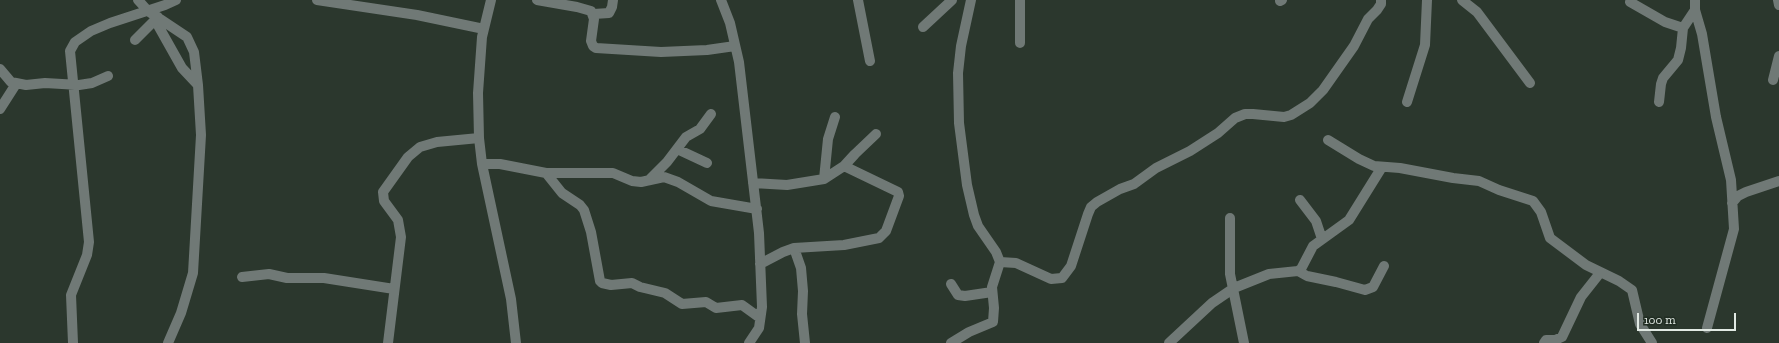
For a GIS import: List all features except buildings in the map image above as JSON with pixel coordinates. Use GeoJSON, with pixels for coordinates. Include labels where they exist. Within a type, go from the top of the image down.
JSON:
{"type":"FeatureCollection","features":[{"type":"Feature","properties":{"kind":"street"},"geometry":{"type":"LineString","coordinates":[[138,0],[156,19],[182,33],[191,44],[196,62],[200,135],[193,273],[181,313],[168,343]]}},
{"type":"Feature","properties":{"kind":"street"},"geometry":{"type":"LineString","coordinates":[[73,343],[71,295],[87,255],[89,242],[70,51],[75,42],[91,31],[176,0]]}},
{"type":"Feature","properties":{"kind":"street"},"geometry":{"type":"LineString","coordinates":[[317,0],[417,15],[484,29]]}},
{"type":"Feature","properties":{"kind":"street"},"geometry":{"type":"LineString","coordinates":[[491,0],[484,29],[478,93],[479,138],[482,164],[511,299],[516,343]]}},
{"type":"Feature","properties":{"kind":"street"},"geometry":{"type":"LineString","coordinates":[[537,0],[588,10],[594,14],[609,13],[612,8],[613,0]]}},
{"type":"Feature","properties":{"kind":"street"},"geometry":{"type":"LineString","coordinates":[[721,0],[730,23],[741,76],[757,209],[762,296],[759,328],[754,341]]}},
{"type":"Feature","properties":{"kind":"street"},"geometry":{"type":"LineString","coordinates":[[858,0],[870,61]]}},
{"type":"Feature","properties":{"kind":"street"},"geometry":{"type":"LineString","coordinates":[[923,27],[952,0]]}},
{"type":"Feature","properties":{"kind":"street"},"geometry":{"type":"LineString","coordinates":[[951,343],[969,332],[993,322],[994,308],[992,292],[994,279],[1000,262],[996,252],[978,226],[974,215],[967,185],[959,123],[958,74],[961,46],[971,0]]}},
{"type":"Feature","properties":{"kind":"street"},"geometry":{"type":"LineString","coordinates":[[1020,0],[1020,43]]}},
{"type":"Feature","properties":{"kind":"street"},"geometry":{"type":"LineString","coordinates":[[1000,262],[1016,263],[1051,279],[1058,280],[1062,278],[1071,266],[1091,207],[1120,189],[1134,184],[1156,168],[1190,151],[1218,133],[1235,118],[1245,114],[1284,117],[1291,115],[1304,107],[1324,90],[1360,36],[1368,19],[1377,10],[1381,0]]}},
{"type":"Feature","properties":{"kind":"street"},"geometry":{"type":"LineString","coordinates":[[1406,102],[1425,45],[1427,0]]}},
{"type":"Feature","properties":{"kind":"street"},"geometry":{"type":"LineString","coordinates":[[1462,0],[1477,12],[1530,83]]}},
{"type":"Feature","properties":{"kind":"street"},"geometry":{"type":"LineString","coordinates":[[1778,0],[1779,5]]}},
{"type":"Feature","properties":{"kind":"street"},"geometry":{"type":"LineString","coordinates":[[1630,2],[1665,22],[1683,28]]}},
{"type":"Feature","properties":{"kind":"street"},"geometry":{"type":"LineString","coordinates":[[1659,102],[1663,78],[1678,60],[1683,28],[1695,5]]}},
{"type":"Feature","properties":{"kind":"street"},"geometry":{"type":"LineString","coordinates":[[1695,5],[1702,34],[1716,117],[1728,164],[1734,229],[1733,238],[1708,328]]}},
{"type":"Feature","properties":{"kind":"street"},"geometry":{"type":"LineString","coordinates":[[594,14],[591,41],[593,46],[596,48],[661,52],[707,50],[735,46]]}},
{"type":"Feature","properties":{"kind":"street"},"geometry":{"type":"LineString","coordinates":[[135,40],[156,19]]}},
{"type":"Feature","properties":{"kind":"street"},"geometry":{"type":"LineString","coordinates":[[156,19],[182,68],[198,85]]}},
{"type":"Feature","properties":{"kind":"street"},"geometry":{"type":"LineString","coordinates":[[1773,80],[1779,56]]}},
{"type":"Feature","properties":{"kind":"street"},"geometry":{"type":"LineString","coordinates":[[0,70],[11,82],[26,85],[45,83],[73,85],[92,83],[108,76]]}},
{"type":"Feature","properties":{"kind":"street"},"geometry":{"type":"LineString","coordinates":[[0,109],[16,84]]}},
{"type":"Feature","properties":{"kind":"street"},"geometry":{"type":"LineString","coordinates":[[650,179],[660,171],[688,134],[700,129],[711,114]]}},
{"type":"Feature","properties":{"kind":"street"},"geometry":{"type":"LineString","coordinates":[[824,179],[828,139],[835,117]]}},
{"type":"Feature","properties":{"kind":"street"},"geometry":{"type":"LineString","coordinates":[[753,183],[787,185],[824,179],[844,166],[876,134]]}},
{"type":"Feature","properties":{"kind":"street"},"geometry":{"type":"LineString","coordinates":[[388,343],[401,237],[398,220],[384,201],[383,192],[408,157],[420,147],[437,142],[479,138]]}},
{"type":"Feature","properties":{"kind":"street"},"geometry":{"type":"LineString","coordinates":[[1328,140],[1359,159],[1374,166],[1400,168],[1452,178],[1479,181],[1499,190],[1533,201],[1541,212],[1550,238],[1586,265],[1619,281],[1632,290],[1640,324],[1652,343]]}},
{"type":"Feature","properties":{"kind":"street"},"geometry":{"type":"LineString","coordinates":[[677,149],[707,163]]}},
{"type":"Feature","properties":{"kind":"street"},"geometry":{"type":"LineString","coordinates":[[482,164],[500,164],[546,174],[613,173],[632,181],[641,182],[664,177],[711,201],[757,209]]}},
{"type":"Feature","properties":{"kind":"street"},"geometry":{"type":"LineString","coordinates":[[760,264],[794,248],[828,247],[872,240],[879,238],[886,231],[899,198],[899,194],[844,166]]}},
{"type":"Feature","properties":{"kind":"street"},"geometry":{"type":"LineString","coordinates":[[1169,343],[1212,302],[1234,288],[1269,274],[1298,271],[1304,266],[1314,246],[1322,238],[1340,228],[1349,220],[1382,167]]}},
{"type":"Feature","properties":{"kind":"street"},"geometry":{"type":"LineString","coordinates":[[546,174],[562,193],[580,205],[584,210],[591,232],[600,281],[602,283],[611,285],[632,283],[640,287],[665,293],[682,304],[706,302],[716,308],[742,305],[760,318]]}},
{"type":"Feature","properties":{"kind":"street"},"geometry":{"type":"LineString","coordinates":[[1732,202],[1738,196],[1746,192],[1779,181]]}},
{"type":"Feature","properties":{"kind":"street"},"geometry":{"type":"LineString","coordinates":[[1300,200],[1316,221],[1322,238]]}},
{"type":"Feature","properties":{"kind":"street"},"geometry":{"type":"LineString","coordinates":[[1230,218],[1230,274],[1244,343]]}},
{"type":"Feature","properties":{"kind":"street"},"geometry":{"type":"LineString","coordinates":[[794,248],[801,268],[803,291],[802,314],[806,343]]}},
{"type":"Feature","properties":{"kind":"street"},"geometry":{"type":"LineString","coordinates":[[1298,271],[1307,276],[1365,290],[1373,287],[1384,266]]}},
{"type":"Feature","properties":{"kind":"street"},"geometry":{"type":"LineString","coordinates":[[1544,343],[1546,340],[1556,340],[1562,337],[1581,297],[1600,273]]}},
{"type":"Feature","properties":{"kind":"street"},"geometry":{"type":"LineString","coordinates":[[242,278],[269,274],[287,278],[324,278],[394,289]]}},
{"type":"Feature","properties":{"kind":"street"},"geometry":{"type":"LineString","coordinates":[[951,284],[958,295],[965,296],[992,292]]}}]}
